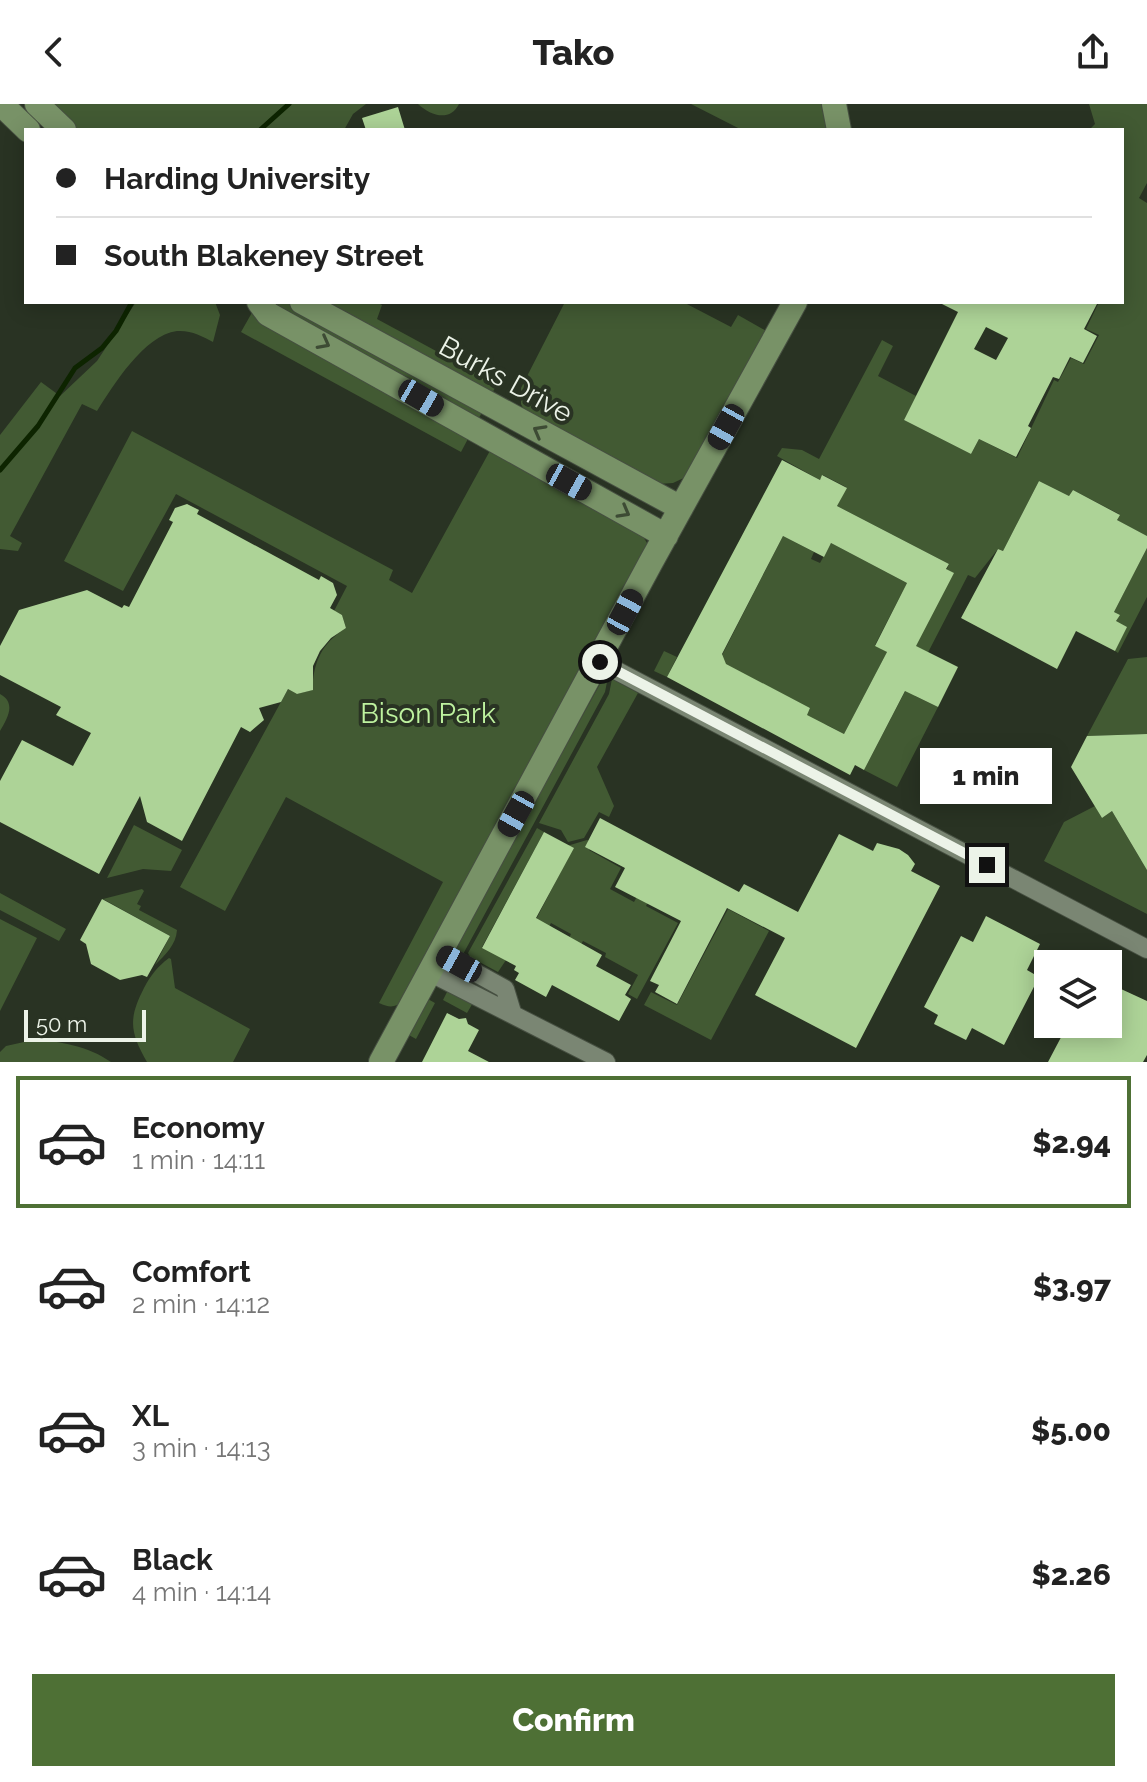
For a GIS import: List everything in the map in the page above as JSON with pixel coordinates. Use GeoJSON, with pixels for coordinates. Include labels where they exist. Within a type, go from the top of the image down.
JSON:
{"type":"FeatureCollection","features":[{"type":"Feature","properties":{"kind":"street"},"geometry":{"type":"LineString","coordinates":[[1,104],[26,128]]}},
{"type":"Feature","properties":{"kind":"street"},"geometry":{"type":"LineString","coordinates":[[37,104],[62,128]]}},
{"type":"Feature","properties":{"kind":"street"},"geometry":{"type":"LineString","coordinates":[[834,104],[839,128]]}},
{"type":"Feature","properties":{"kind":"street","name":"Burks Drive"},"geometry":{"type":"LineString","coordinates":[[260,304],[268,314],[666,536]]}},
{"type":"Feature","properties":{"kind":"street","name":"Burks Drive"},"geometry":{"type":"LineString","coordinates":[[306,304],[681,508]]}},
{"type":"Feature","properties":{"kind":"street"},"geometry":{"type":"LineString","coordinates":[[381,1062],[794,304]]}},
{"type":"Feature","properties":{"kind":"street"},"geometry":{"type":"LineString","coordinates":[[600,662],[1147,949]]}},
{"type":"Feature","properties":{"kind":"street"},"geometry":{"type":"LineString","coordinates":[[434,963],[606,1062]]}},
{"type":"Feature","properties":{"kind":"green space"},"geometry":{"type":"Polygon","coordinates":[[[49,104],[366,104],[353,114],[345,128],[75,128],[49,104]]]}},
{"type":"Feature","properties":{"kind":"green space"},"geometry":{"type":"Polygon","coordinates":[[[418,104],[459,104],[451,113],[440,115],[418,104]]]}},
{"type":"Feature","properties":{"kind":"green space"},"geometry":{"type":"Polygon","coordinates":[[[691,104],[821,104],[827,128],[738,128],[691,104]]]}},
{"type":"Feature","properties":{"kind":"green space"},"geometry":{"type":"Polygon","coordinates":[[[1089,104],[1147,104],[1147,183],[1139,198],[1147,203],[1147,536],[1117,520],[1119,514],[1073,490],[1069,496],[1039,481],[1003,551],[998,549],[975,578],[968,575],[921,666],[909,659],[949,564],[837,506],[846,487],[823,475],[820,480],[777,456],[782,448],[802,450],[819,459],[882,340],[893,346],[878,376],[916,396],[904,420],[971,454],[979,439],[1017,458],[1054,380],[1058,382],[1071,358],[1084,364],[1099,335],[1086,329],[1098,304],[1124,304],[1124,128],[1091,128],[1095,124],[1089,104]]]}},
{"type":"Feature","properties":{"kind":"green space"},"geometry":{"type":"Polygon","coordinates":[[[135,304],[216,304],[220,315],[213,342],[187,331],[165,335],[141,351],[97,411],[82,404],[10,536],[22,543],[18,551],[0,549],[0,435],[41,382],[60,396],[97,361],[135,304]]]}},
{"type":"Feature","properties":{"kind":"green space"},"geometry":{"type":"Polygon","coordinates":[[[257,304],[380,304],[377,319],[497,384],[461,452],[241,332],[257,304]]]}},
{"type":"Feature","properties":{"kind":"green space"},"geometry":{"type":"Polygon","coordinates":[[[564,304],[687,304],[731,327],[738,315],[768,332],[690,475],[673,483],[658,484],[525,412],[521,404],[521,388],[564,304]]]}},
{"type":"Feature","properties":{"kind":"green space","name":"Bison Park"},"geometry":{"type":"Polygon","coordinates":[[[132,431],[393,570],[389,580],[412,593],[492,447],[639,530],[647,543],[647,555],[404,1000],[398,1005],[379,1003],[443,882],[286,797],[225,911],[180,887],[288,689],[297,694],[312,690],[320,654],[330,640],[346,628],[342,615],[334,611],[347,586],[176,494],[123,591],[64,561],[132,431]]]}},
{"type":"Feature","properties":{"kind":"green space"},"geometry":{"type":"Polygon","coordinates":[[[783,536],[814,552],[811,559],[820,563],[831,543],[907,583],[875,645],[887,652],[844,734],[827,725],[804,719],[810,708],[719,661],[783,536]]]}},
{"type":"Feature","properties":{"kind":"green space"},"geometry":{"type":"Polygon","coordinates":[[[1147,548],[1147,597],[1118,653],[1115,651],[1119,615],[1114,612],[1147,548]]]}},
{"type":"Feature","properties":{"kind":"green space"},"geometry":{"type":"Polygon","coordinates":[[[664,651],[677,657],[667,677],[654,671],[664,651]]]}},
{"type":"Feature","properties":{"kind":"green space"},"geometry":{"type":"Polygon","coordinates":[[[1147,657],[1147,744],[1146,734],[1087,736],[1128,659],[1147,657]]]}},
{"type":"Feature","properties":{"kind":"green space"},"geometry":{"type":"Polygon","coordinates":[[[605,675],[608,677],[605,692],[461,958],[456,951],[457,943],[605,675]]]}},
{"type":"Feature","properties":{"kind":"green space"},"geometry":{"type":"Polygon","coordinates":[[[612,679],[638,693],[597,767],[614,806],[609,817],[599,812],[584,838],[568,842],[561,830],[539,823],[609,694],[612,679]]]}},
{"type":"Feature","properties":{"kind":"green space"},"geometry":{"type":"Polygon","coordinates":[[[911,680],[915,696],[938,707],[897,787],[864,770],[911,680]]]}},
{"type":"Feature","properties":{"kind":"green space"},"geometry":{"type":"Polygon","coordinates":[[[0,694],[9,706],[8,716],[0,731],[0,694]]]}},
{"type":"Feature","properties":{"kind":"green space"},"geometry":{"type":"Polygon","coordinates":[[[1095,806],[1102,818],[1112,811],[1141,860],[1147,857],[1147,914],[1044,861],[1064,822],[1095,806]]]}},
{"type":"Feature","properties":{"kind":"green space"},"geometry":{"type":"Polygon","coordinates":[[[134,825],[182,850],[171,871],[143,869],[107,878],[134,825]]]}},
{"type":"Feature","properties":{"kind":"green space"},"geometry":{"type":"Polygon","coordinates":[[[537,828],[544,832],[482,947],[506,960],[498,972],[468,953],[537,828]]]}},
{"type":"Feature","properties":{"kind":"green space"},"geometry":{"type":"Polygon","coordinates":[[[587,840],[592,842],[589,850],[621,868],[610,889],[634,902],[644,884],[654,890],[646,906],[678,923],[637,999],[628,994],[638,975],[605,957],[606,953],[583,941],[576,953],[565,947],[571,934],[551,923],[543,938],[530,931],[570,854],[560,848],[587,840]]]}},
{"type":"Feature","properties":{"kind":"green space"},"geometry":{"type":"Polygon","coordinates":[[[144,891],[137,904],[141,906],[139,910],[177,930],[172,945],[155,965],[170,936],[103,899],[144,891]]]}},
{"type":"Feature","properties":{"kind":"green space"},"geometry":{"type":"Polygon","coordinates":[[[0,893],[66,929],[59,941],[0,910],[0,893]]]}},
{"type":"Feature","properties":{"kind":"green space"},"geometry":{"type":"Polygon","coordinates":[[[728,909],[769,931],[711,1040],[644,1005],[651,992],[677,1005],[728,909]]]}},
{"type":"Feature","properties":{"kind":"green space"},"geometry":{"type":"Polygon","coordinates":[[[0,919],[37,938],[0,1011],[0,919]]]}},
{"type":"Feature","properties":{"kind":"green space"},"geometry":{"type":"Polygon","coordinates":[[[169,958],[175,988],[250,1029],[233,1062],[147,1062],[134,1034],[133,1017],[147,983],[169,958]]]}},
{"type":"Feature","properties":{"kind":"green space"},"geometry":{"type":"Polygon","coordinates":[[[449,988],[474,1001],[467,1013],[443,1000],[449,988]]]}},
{"type":"Feature","properties":{"kind":"green space"},"geometry":{"type":"Polygon","coordinates":[[[426,998],[435,1003],[416,1039],[407,1034],[426,998]]]}},
{"type":"Feature","properties":{"kind":"green space"},"geometry":{"type":"Polygon","coordinates":[[[33,1040],[74,1045],[111,1062],[0,1062],[0,1052],[6,1046],[33,1040]]]}},
{"type":"Feature","properties":{"kind":"building"},"geometry":{"type":"Polygon","coordinates":[[[398,107],[404,128],[365,128],[362,118],[398,107]]]}},
{"type":"Feature","properties":{"kind":"building"},"geometry":{"type":"Polygon","coordinates":[[[942,304],[1097,304],[1084,329],[1097,336],[1083,363],[1070,357],[1059,379],[1053,377],[1016,457],[979,439],[971,454],[904,420],[958,312],[942,304]],[[986,327],[974,349],[996,360],[1008,338],[986,327]]]}},
{"type":"Feature","properties":{"kind":"building"},"geometry":{"type":"Polygon","coordinates":[[[782,460],[820,480],[822,475],[847,488],[837,506],[949,564],[946,569],[954,573],[916,646],[958,667],[938,707],[905,691],[864,770],[855,765],[850,775],[667,677],[782,460]],[[783,536],[722,654],[726,664],[810,708],[807,715],[844,734],[887,652],[875,646],[907,583],[831,543],[824,557],[783,536]]]}},
{"type":"Feature","properties":{"kind":"building"},"geometry":{"type":"Polygon","coordinates":[[[1039,481],[1069,496],[1073,490],[1120,515],[1117,520],[1147,536],[1147,548],[1114,612],[1120,615],[1116,621],[1127,627],[1115,651],[1076,631],[1057,669],[961,618],[998,549],[1003,551],[1039,481]]]}},
{"type":"Feature","properties":{"kind":"building"},"geometry":{"type":"Polygon","coordinates":[[[187,504],[199,510],[197,514],[319,580],[321,576],[333,583],[337,595],[330,608],[342,615],[346,628],[331,638],[320,651],[313,666],[313,690],[297,694],[288,689],[281,702],[259,708],[264,720],[250,732],[241,727],[182,841],[147,822],[140,796],[99,874],[0,822],[0,781],[22,740],[73,766],[91,733],[56,715],[61,707],[0,675],[0,646],[19,610],[87,590],[122,608],[124,605],[129,607],[173,522],[169,520],[175,508],[187,504]]]}},
{"type":"Feature","properties":{"kind":"building"},"geometry":{"type":"Polygon","coordinates":[[[1147,734],[1147,870],[1112,811],[1102,818],[1071,767],[1087,736],[1147,734]]]}},
{"type":"Feature","properties":{"kind":"building"},"geometry":{"type":"Polygon","coordinates":[[[600,818],[739,892],[744,884],[798,912],[839,834],[873,851],[877,843],[899,849],[915,864],[911,871],[940,886],[856,1048],[755,995],[785,938],[727,908],[677,1004],[655,992],[659,985],[650,981],[681,921],[615,887],[625,868],[585,847],[600,818]]]}},
{"type":"Feature","properties":{"kind":"building"},"geometry":{"type":"Polygon","coordinates":[[[544,832],[574,848],[536,918],[602,955],[596,966],[631,985],[625,995],[631,999],[619,1021],[552,985],[546,997],[515,980],[519,973],[514,970],[516,966],[482,948],[544,832]]]}},
{"type":"Feature","properties":{"kind":"building"},"geometry":{"type":"Polygon","coordinates":[[[102,899],[170,936],[147,977],[142,975],[120,980],[91,964],[86,944],[80,940],[102,899]]]}},
{"type":"Feature","properties":{"kind":"building"},"geometry":{"type":"Polygon","coordinates":[[[986,916],[1040,944],[1034,950],[1027,970],[1034,974],[1034,987],[1004,1045],[972,1028],[966,1040],[934,1024],[938,1015],[924,1007],[961,936],[973,942],[986,916]]]}},
{"type":"Feature","properties":{"kind":"building"},"geometry":{"type":"Polygon","coordinates":[[[1122,989],[1147,1001],[1147,1055],[1143,1062],[1048,1062],[1061,1038],[1122,1038],[1122,989]]]}},
{"type":"Feature","properties":{"kind":"building"},"geometry":{"type":"Polygon","coordinates":[[[447,1013],[459,1019],[466,1018],[468,1024],[479,1030],[468,1051],[489,1062],[422,1062],[447,1013]]]}},
{"type":"Feature","properties":{"kind":"waterway"},"geometry":{"type":"LineString","coordinates":[[262,128],[289,104]]}},
{"type":"Feature","properties":{"kind":"waterway"},"geometry":{"type":"LineString","coordinates":[[0,470],[38,426],[75,368],[102,348],[116,331],[131,304]]}},
{"type":"Feature","properties":{"kind":"route"},"geometry":{"type":"LineString","coordinates":[[600,662],[987,865]]}}]}
